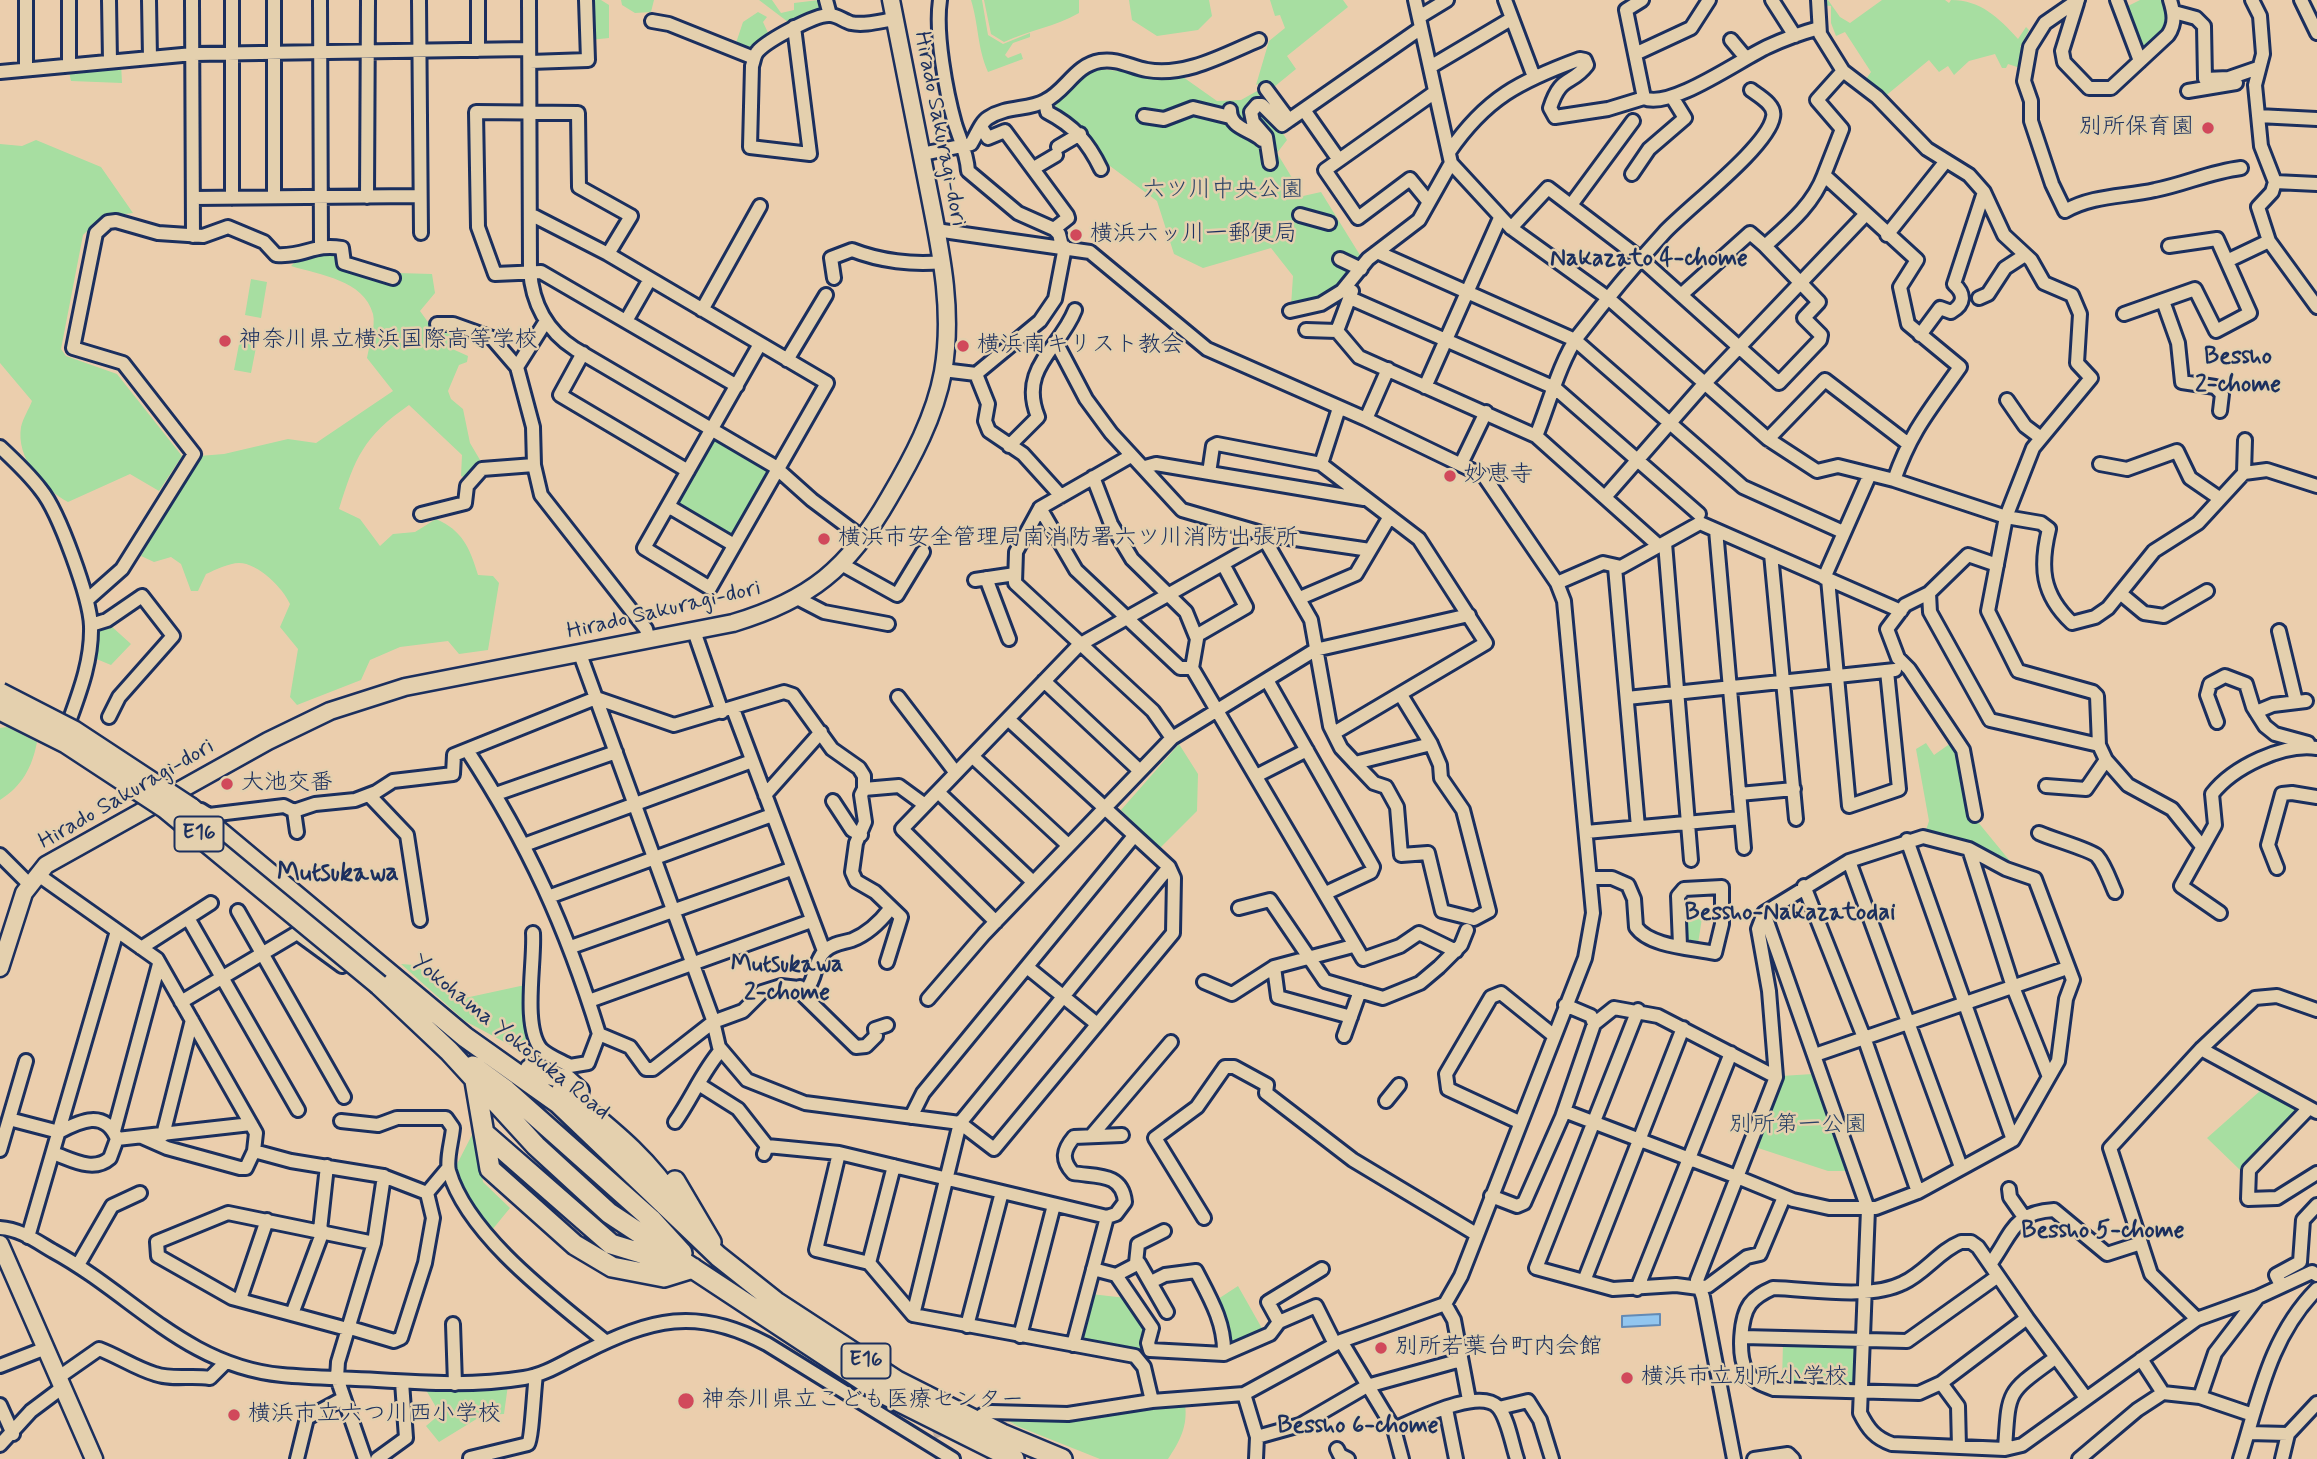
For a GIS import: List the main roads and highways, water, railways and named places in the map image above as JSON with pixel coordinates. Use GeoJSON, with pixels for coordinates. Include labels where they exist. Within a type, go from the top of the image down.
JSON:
{"type":"FeatureCollection","features":[{"type":"Feature","properties":{"kind":"highway","name":"Yokohama Yokosuka Road"},"geometry":{"type":"LineString","coordinates":[[0,692],[74,731],[176,796],[226,834],[384,979],[437,1040],[482,1112],[536,1146],[608,1213],[684,1269],[882,1393],[1014,1459]]}},
{"type":"Feature","properties":{"kind":"highway","name":"Yokohama Yokosuka Road"},"geometry":{"type":"LineString","coordinates":[[0,709],[66,743],[165,808],[384,979],[558,1103],[697,1238],[787,1309],[897,1381],[1002,1434],[1062,1459]]}},
{"type":"Feature","properties":{"kind":"highway"},"geometry":{"type":"LineString","coordinates":[[463,1034],[530,1069],[609,1129],[660,1179],[697,1238]]}},
{"type":"Feature","properties":{"kind":"highway"},"geometry":{"type":"LineString","coordinates":[[463,1034],[537,1079],[604,1135],[676,1205]]}},
{"type":"Feature","properties":{"kind":"highway"},"geometry":{"type":"LineString","coordinates":[[530,1069],[567,1080],[666,1168],[700,1219],[718,1255]]}},
{"type":"Feature","properties":{"kind":"highway"},"geometry":{"type":"LineString","coordinates":[[486,1080],[652,1234],[684,1269],[664,1277],[612,1267],[575,1245],[490,1169],[482,1112],[486,1080]]}},
{"type":"Feature","properties":{"kind":"highway"},"geometry":{"type":"LineString","coordinates":[[482,1112],[519,1101],[537,1108],[674,1226],[697,1238]]}},
{"type":"Feature","properties":{"kind":"highway"},"geometry":{"type":"LineString","coordinates":[[519,1101],[651,1219],[684,1269]]}},
{"type":"Feature","properties":{"kind":"highway"},"geometry":{"type":"LineString","coordinates":[[482,1112],[652,1234]]}},
{"type":"Feature","properties":{"kind":"highway"},"geometry":{"type":"LineString","coordinates":[[482,1112],[611,1244],[684,1269]]}},
{"type":"Feature","properties":{"kind":"highway"},"geometry":{"type":"LineString","coordinates":[[482,1112],[601,1247],[684,1269]]}},
{"type":"Feature","properties":{"kind":"main road","name":"Hirado Sakuragi-dori"},"geometry":{"type":"LineString","coordinates":[[0,968],[11,928],[33,879],[46,865],[74,846],[330,711],[405,687],[694,631],[761,615],[797,598],[843,565],[864,539],[916,446],[932,409],[943,370],[946,306],[942,262],[891,0]]}},
{"type":"Feature","properties":{"kind":"main road"},"geometry":{"type":"LineString","coordinates":[[0,1244],[94,1459]]}},
{"type":"Feature","properties":{"kind":"water"},"geometry":{"type":"Polygon","coordinates":[[[1660,1314],[1660,1325],[1622,1327],[1622,1316],[1660,1314]]]}},
{"type":"Feature","properties":{"kind":"tunnel"},"geometry":{"type":"LineString","coordinates":[[933,1433],[952,1426]]}},
{"type":"Feature","properties":{"kind":"place","name":"別所保育園"},"geometry":{"type":"Point","coordinates":[2208,128]}},
{"type":"Feature","properties":{"kind":"place","name":"横浜六ッ川一郵便局"},"geometry":{"type":"Point","coordinates":[1076,235]}},
{"type":"Feature","properties":{"kind":"place","name":"神奈川県立横浜国際高等学校"},"geometry":{"type":"Point","coordinates":[225,341]}},
{"type":"Feature","properties":{"kind":"place","name":"横浜南キリスト教会"},"geometry":{"type":"Point","coordinates":[963,346]}},
{"type":"Feature","properties":{"kind":"place","name":"妙恵寺"},"geometry":{"type":"Point","coordinates":[1450,476]}},
{"type":"Feature","properties":{"kind":"place","name":"横浜市安全管理局南消防署六ツ川消防出張所"},"geometry":{"type":"Point","coordinates":[824,539]}},
{"type":"Feature","properties":{"kind":"place","name":"大池交番"},"geometry":{"type":"Point","coordinates":[227,784]}},
{"type":"Feature","properties":{"kind":"place","name":"別所若葉台町内会館"},"geometry":{"type":"Point","coordinates":[1381,1348]}},
{"type":"Feature","properties":{"kind":"place","name":"横浜市立別所小学校"},"geometry":{"type":"Point","coordinates":[1627,1378]}},
{"type":"Feature","properties":{"kind":"place","name":"神奈川県立こども医療センター"},"geometry":{"type":"Point","coordinates":[686,1401]}},
{"type":"Feature","properties":{"kind":"place","name":"横浜市立六つ川西小学校"},"geometry":{"type":"Point","coordinates":[234,1415]}},
{"type":"Feature","properties":{"kind":"district","name":"Nakazato 4-chome"},"geometry":{"type":"Point","coordinates":[1649,260]}},
{"type":"Feature","properties":{"kind":"district","name":"Bessho 2-chome"},"geometry":{"type":"Point","coordinates":[2238,372]}},
{"type":"Feature","properties":{"kind":"district","name":"Mutsukawa"},"geometry":{"type":"Point","coordinates":[338,875]}},
{"type":"Feature","properties":{"kind":"district","name":"Bessho-Nakazatodai"},"geometry":{"type":"Point","coordinates":[1790,914]}},
{"type":"Feature","properties":{"kind":"district","name":"Mutsukawa 2-chome"},"geometry":{"type":"Point","coordinates":[787,980]}},
{"type":"Feature","properties":{"kind":"district","name":"Bessho 5-chome"},"geometry":{"type":"Point","coordinates":[2103,1232]}},
{"type":"Feature","properties":{"kind":"district","name":"Bessho 6-chome"},"geometry":{"type":"Point","coordinates":[1358,1427]}},
{"type":"Feature","properties":{"kind":"park label","name":"六ツ川中央公園"},"geometry":{"type":"Point","coordinates":[1223,191]}},
{"type":"Feature","properties":{"kind":"park label","name":"別所第一公園"},"geometry":{"type":"Point","coordinates":[1798,1126]}}]}
